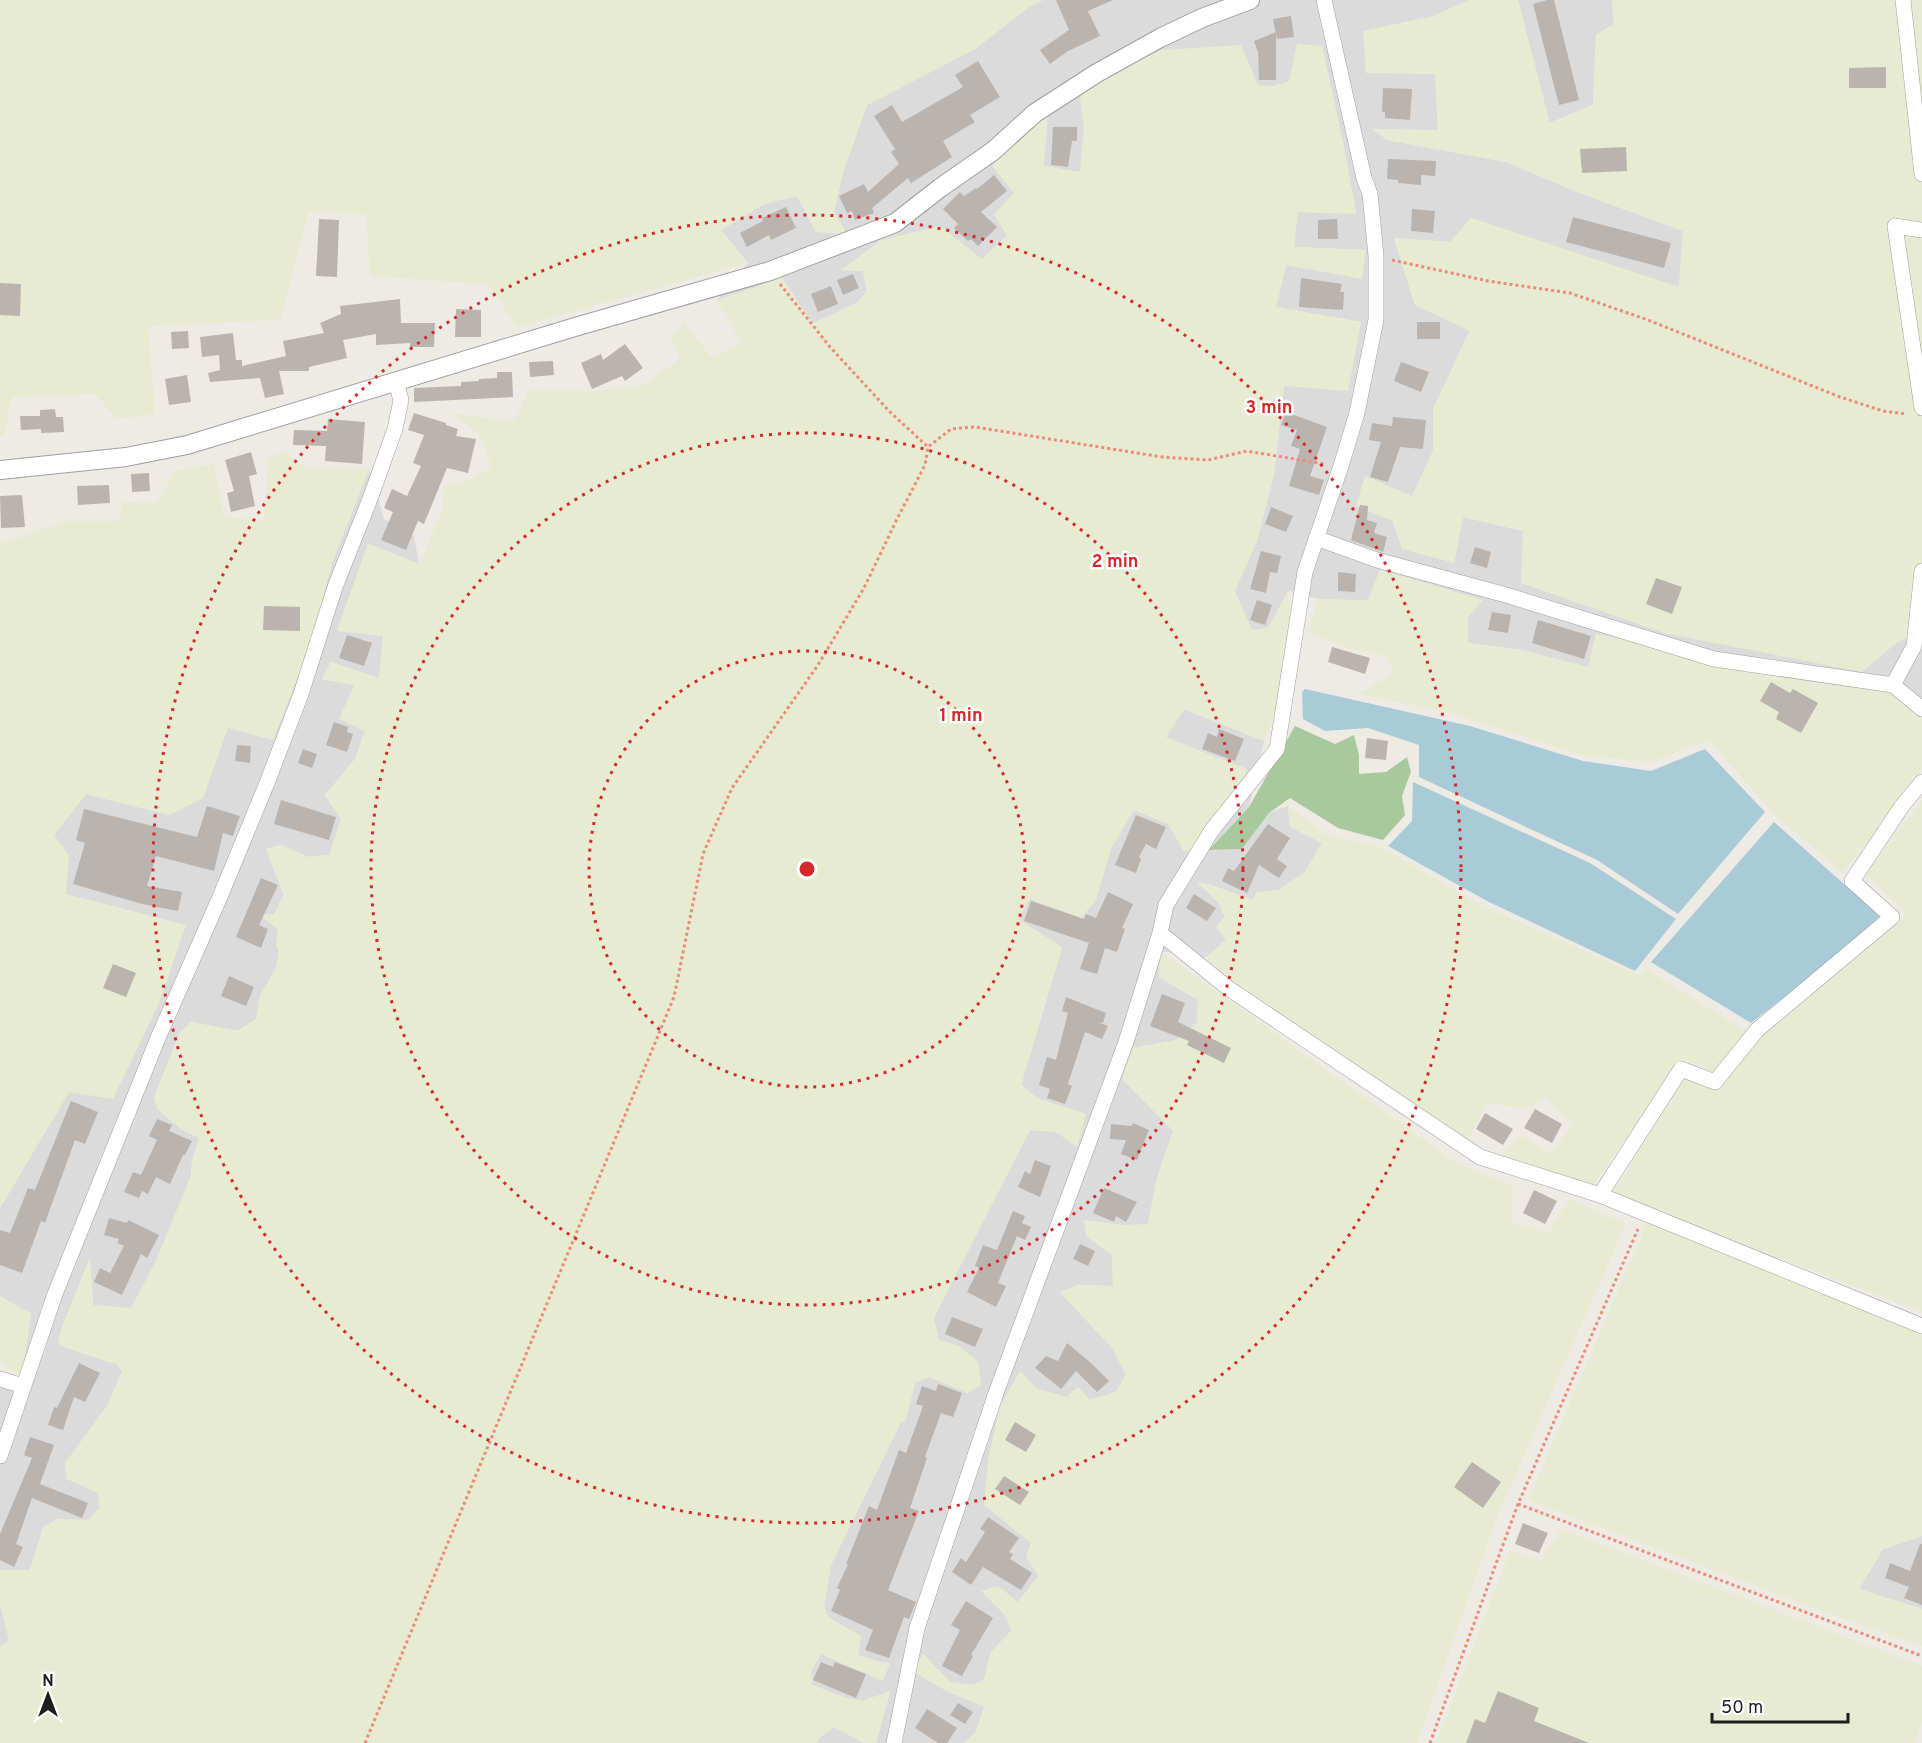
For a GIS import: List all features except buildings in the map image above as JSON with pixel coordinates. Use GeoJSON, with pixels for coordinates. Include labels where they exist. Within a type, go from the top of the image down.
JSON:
{"type":"FeatureCollection","features":[{"type":"Feature","properties":{"kind":"street"},"geometry":{"type":"LineString","coordinates":[[0,470],[126,457],[188,445],[575,327],[770,271],[895,223],[993,151],[1035,113],[1097,73],[1160,38],[1202,18],[1250,0]]}},
{"type":"Feature","properties":{"kind":"street"},"geometry":{"type":"LineString","coordinates":[[894,1743],[917,1628],[996,1393],[1126,1042],[1160,933],[1166,905],[1212,830],[1277,749],[1305,572],[1357,413],[1376,320],[1376,256],[1370,194],[1364,178],[1324,0]]}},
{"type":"Feature","properties":{"kind":"street"},"geometry":{"type":"LineString","coordinates":[[1903,0],[1922,174]]}},
{"type":"Feature","properties":{"kind":"street"},"geometry":{"type":"LineString","coordinates":[[1917,412],[1894,226],[1922,230]]}},
{"type":"Feature","properties":{"kind":"street"},"geometry":{"type":"LineString","coordinates":[[0,1455],[63,1273],[158,1038],[263,794],[301,693],[335,587],[395,429],[401,400],[396,382]]}},
{"type":"Feature","properties":{"kind":"street"},"geometry":{"type":"LineString","coordinates":[[1316,538],[1377,560],[1517,599],[1714,659],[1893,685],[1922,709]]}},
{"type":"Feature","properties":{"kind":"street"},"geometry":{"type":"LineString","coordinates":[[1893,685],[1914,646],[1922,571]]}},
{"type":"Feature","properties":{"kind":"street"},"geometry":{"type":"LineString","coordinates":[[1600,1195],[1681,1069],[1715,1082],[1757,1030],[1892,917],[1852,881],[1902,806],[1922,782]]}},
{"type":"Feature","properties":{"kind":"street"},"geometry":{"type":"LineString","coordinates":[[1160,933],[1228,988],[1480,1157],[1600,1195],[1922,1326]]}},
{"type":"Feature","properties":{"kind":"street"},"geometry":{"type":"LineString","coordinates":[[0,1379],[23,1386]]}},
{"type":"Feature","properties":{"kind":"path"},"geometry":{"type":"LineString","coordinates":[[1376,256],[1488,281],[1570,293],[1648,320],[1840,397],[1883,411],[1917,412]]}},
{"type":"Feature","properties":{"kind":"path"},"geometry":{"type":"LineString","coordinates":[[770,271],[830,347],[890,412],[928,447]]}},
{"type":"Feature","properties":{"kind":"path"},"geometry":{"type":"LineString","coordinates":[[365,1743],[674,997],[703,854],[732,788],[818,664],[864,588],[925,465],[928,447],[951,429],[975,427],[1162,457],[1208,460],[1247,451],[1285,459],[1341,466]]}},
{"type":"Feature","properties":{"kind":"path"},"geometry":{"type":"LineString","coordinates":[[1430,1743],[1518,1504],[1645,1213]]}},
{"type":"Feature","properties":{"kind":"path"},"geometry":{"type":"LineString","coordinates":[[1518,1504],[1922,1656]]}},
{"type":"Feature","properties":{"kind":"shaded area"},"geometry":{"type":"Polygon","coordinates":[[[1043,0],[1469,0],[1434,16],[1364,31],[1366,73],[1435,73],[1438,131],[1373,129],[1387,140],[1506,162],[1577,192],[1683,231],[1679,288],[1471,218],[1450,242],[1394,238],[1415,305],[1470,330],[1433,409],[1433,451],[1412,497],[1356,506],[1392,520],[1454,562],[1463,517],[1523,531],[1862,672],[1896,643],[1922,631],[1922,715],[1596,634],[1588,668],[1522,650],[1468,643],[1468,617],[1482,600],[1380,570],[1368,601],[1318,599],[1289,591],[1268,628],[1252,630],[1234,591],[1257,541],[1274,474],[1284,386],[1360,322],[1276,307],[1286,265],[1362,278],[1365,250],[1294,247],[1297,212],[1356,213],[1322,46],[1288,82],[1273,86],[1079,87],[1084,129],[1080,172],[1043,166],[1048,111],[1015,193],[1007,236],[982,259],[842,270],[863,271],[867,291],[858,302],[812,324],[717,300],[748,263],[721,230],[764,204],[797,196],[816,232],[847,234],[834,212],[843,172],[867,105],[975,49],[1030,6],[1043,0]]]}},
{"type":"Feature","properties":{"kind":"shaded area"},"geometry":{"type":"Polygon","coordinates":[[[1518,0],[1612,0],[1614,24],[1596,35],[1593,105],[1549,123],[1518,0]]]}},
{"type":"Feature","properties":{"kind":"shaded area"},"geometry":{"type":"Polygon","coordinates":[[[369,469],[384,519],[414,536],[419,564],[368,544],[338,631],[383,636],[379,678],[331,662],[322,679],[354,685],[365,731],[355,759],[325,795],[341,819],[329,855],[309,857],[281,845],[266,849],[284,895],[274,915],[259,914],[278,929],[276,944],[279,952],[276,968],[260,996],[256,1019],[238,1031],[191,1022],[180,1033],[154,1097],[181,1129],[199,1138],[192,1161],[191,1176],[156,1261],[131,1309],[93,1305],[90,1259],[58,1343],[118,1365],[122,1372],[107,1406],[65,1464],[67,1479],[98,1493],[100,1508],[88,1520],[57,1519],[44,1527],[30,1570],[0,1570],[0,1388],[22,1376],[31,1314],[0,1296],[0,1208],[69,1092],[185,925],[65,894],[69,856],[54,835],[86,794],[170,815],[228,728],[310,646],[332,563],[369,469]]]}},
{"type":"Feature","properties":{"kind":"shaded area"},"geometry":{"type":"Polygon","coordinates":[[[1184,709],[1264,741],[1249,807],[1210,850],[1242,849],[1269,813],[1288,806],[1290,827],[1322,843],[1305,872],[1279,890],[1257,892],[1253,901],[1209,884],[1198,883],[1218,902],[1225,916],[1217,927],[1226,940],[1205,958],[1160,951],[1159,977],[1198,1000],[1197,1023],[1176,1040],[1133,1048],[1173,1131],[1157,1178],[1148,1225],[1123,1225],[1086,1236],[1112,1255],[1113,1286],[1079,1285],[1060,1292],[1113,1349],[1126,1375],[1116,1392],[1089,1400],[1066,1397],[1037,1389],[1020,1372],[1031,1543],[1027,1557],[1039,1576],[1018,1602],[982,1591],[1003,1613],[1012,1630],[991,1652],[984,1679],[973,1685],[950,1682],[923,1654],[914,1672],[945,1690],[984,1707],[976,1732],[964,1743],[876,1743],[890,1692],[863,1701],[846,1698],[812,1685],[811,1671],[821,1654],[883,1681],[880,1662],[858,1655],[861,1636],[829,1618],[824,1606],[831,1565],[901,1422],[905,1422],[915,1383],[929,1377],[968,1393],[961,1347],[939,1340],[933,1318],[1030,1130],[1056,1132],[1077,1146],[1085,1114],[1037,1098],[1021,1085],[1062,948],[1018,919],[1030,898],[1096,900],[1111,848],[1134,810],[1168,824],[1183,849],[1165,738],[1184,709]]]}},
{"type":"Feature","properties":{"kind":"shaded area"},"geometry":{"type":"Polygon","coordinates":[[[1922,1536],[1922,1609],[1859,1589],[1883,1549],[1922,1536]]]}},
{"type":"Feature","properties":{"kind":"shaded area"},"geometry":{"type":"Polygon","coordinates":[[[0,1603],[9,1640],[0,1647],[0,1603]]]}},
{"type":"Feature","properties":{"kind":"shaded area"},"geometry":{"type":"Polygon","coordinates":[[[834,1727],[864,1743],[817,1743],[819,1738],[834,1727]]]}},
{"type":"Feature","properties":{"kind":"green space"},"geometry":{"type":"Polygon","coordinates":[[[0,0],[1043,0],[1030,6],[975,49],[867,105],[843,172],[834,212],[847,234],[816,232],[797,196],[764,204],[721,230],[748,263],[517,327],[488,284],[370,276],[366,214],[309,211],[280,320],[148,326],[155,414],[117,419],[95,394],[12,397],[4,435],[0,436],[0,0]]]}},
{"type":"Feature","properties":{"kind":"green space"},"geometry":{"type":"Polygon","coordinates":[[[1469,0],[1518,0],[1550,123],[1593,105],[1596,35],[1614,24],[1612,0],[1922,0],[1922,631],[1896,643],[1862,672],[1664,633],[1521,583],[1523,530],[1463,517],[1454,563],[1402,549],[1392,520],[1356,506],[1365,476],[1412,496],[1433,451],[1433,409],[1470,331],[1415,305],[1394,238],[1450,242],[1471,218],[1679,287],[1683,231],[1577,192],[1506,162],[1387,140],[1372,129],[1438,130],[1435,74],[1366,73],[1363,31],[1434,16],[1469,0]]]}},
{"type":"Feature","properties":{"kind":"green space"},"geometry":{"type":"Polygon","coordinates":[[[1297,44],[1322,46],[1356,214],[1298,212],[1294,247],[1366,250],[1362,279],[1286,265],[1276,307],[1361,322],[1348,391],[1284,386],[1274,474],[1257,541],[1235,591],[1252,630],[1268,628],[1288,591],[1291,611],[1279,704],[1264,741],[1184,709],[1166,737],[1247,769],[1237,799],[1196,853],[1183,850],[1168,824],[1134,810],[1111,848],[1096,900],[1081,918],[1030,899],[1018,919],[1062,947],[1021,1085],[1037,1098],[1086,1114],[1077,1147],[1056,1132],[1030,1130],[934,1318],[939,1340],[961,1347],[978,1362],[981,1385],[968,1393],[929,1377],[915,1383],[905,1422],[901,1422],[831,1565],[824,1606],[829,1618],[861,1636],[858,1655],[890,1663],[883,1681],[821,1654],[811,1671],[812,1685],[846,1698],[862,1701],[890,1691],[876,1743],[864,1743],[834,1727],[819,1738],[817,1743],[0,1743],[0,1647],[9,1640],[0,1603],[0,1570],[30,1570],[43,1527],[57,1519],[88,1520],[100,1508],[98,1493],[67,1479],[65,1463],[107,1406],[122,1372],[118,1365],[58,1343],[61,1329],[90,1257],[93,1305],[131,1308],[156,1261],[191,1176],[192,1161],[199,1138],[181,1129],[157,1109],[154,1097],[180,1032],[191,1022],[238,1031],[256,1019],[260,996],[276,969],[279,952],[276,944],[278,929],[258,914],[274,915],[284,895],[266,849],[281,845],[309,857],[329,855],[341,819],[325,795],[355,759],[365,731],[339,719],[354,685],[322,679],[331,662],[379,678],[383,636],[337,630],[368,544],[419,564],[442,511],[444,486],[474,479],[491,466],[481,436],[452,413],[513,422],[528,391],[588,391],[642,386],[680,359],[671,337],[684,323],[712,358],[741,344],[717,300],[782,278],[813,324],[858,302],[867,291],[863,271],[841,270],[881,240],[940,226],[982,259],[1007,236],[994,214],[1014,193],[992,166],[1048,110],[1044,166],[1080,172],[1084,129],[1079,87],[1162,50],[1241,45],[1258,85],[1273,86],[1289,82],[1297,44]]]}},
{"type":"Feature","properties":{"kind":"green space"},"geometry":{"type":"Polygon","coordinates":[[[283,451],[309,469],[369,469],[332,563],[310,646],[273,740],[228,728],[203,798],[170,815],[86,794],[54,835],[69,856],[66,894],[186,925],[159,1003],[113,1099],[69,1092],[0,1208],[0,543],[66,521],[119,521],[122,502],[157,503],[175,471],[214,464],[224,517],[264,520],[268,459],[283,451]]]}},
{"type":"Feature","properties":{"kind":"green space"},"geometry":{"type":"Polygon","coordinates":[[[1380,570],[1483,600],[1468,617],[1468,643],[1522,650],[1588,667],[1596,634],[1890,690],[1922,715],[1922,770],[1843,873],[1776,816],[1708,740],[1651,762],[1580,755],[1451,713],[1358,694],[1394,673],[1386,656],[1348,648],[1309,633],[1318,599],[1368,600],[1380,570]]]}},
{"type":"Feature","properties":{"kind":"green space"},"geometry":{"type":"Polygon","coordinates":[[[1295,726],[1335,744],[1354,735],[1359,755],[1359,774],[1386,772],[1407,757],[1411,772],[1402,796],[1405,815],[1383,840],[1338,828],[1290,798],[1269,813],[1242,849],[1209,850],[1249,807],[1295,726]]]}},
{"type":"Feature","properties":{"kind":"green space"},"geometry":{"type":"Polygon","coordinates":[[[1922,800],[1922,1312],[1613,1194],[1684,1077],[1715,1090],[1764,1031],[1907,914],[1866,874],[1922,800]]]}},
{"type":"Feature","properties":{"kind":"green space"},"geometry":{"type":"Polygon","coordinates":[[[1288,806],[1325,834],[1380,847],[1475,902],[1638,975],[1646,969],[1747,1032],[1714,1073],[1682,1059],[1593,1185],[1501,1157],[1520,1135],[1551,1153],[1572,1125],[1546,1098],[1526,1108],[1487,1103],[1467,1141],[1247,994],[1205,958],[1226,940],[1216,927],[1225,916],[1218,902],[1197,882],[1253,900],[1257,892],[1279,890],[1305,872],[1322,843],[1290,827],[1288,806]]]}},
{"type":"Feature","properties":{"kind":"green space"},"geometry":{"type":"Polygon","coordinates":[[[1160,951],[1455,1162],[1513,1186],[1512,1223],[1549,1233],[1569,1199],[1626,1223],[1497,1517],[1417,1743],[964,1743],[976,1732],[984,1707],[945,1690],[914,1672],[923,1654],[950,1682],[973,1685],[984,1679],[991,1652],[1012,1630],[1003,1613],[981,1591],[998,1586],[1018,1602],[1038,1576],[1026,1557],[1031,1543],[984,1505],[988,1460],[1000,1406],[1020,1371],[1037,1389],[1066,1397],[1078,1387],[1090,1400],[1116,1392],[1126,1375],[1113,1349],[1060,1292],[1079,1285],[1113,1286],[1112,1255],[1086,1236],[1084,1220],[1123,1225],[1148,1224],[1157,1178],[1173,1131],[1122,1079],[1133,1048],[1176,1040],[1197,1022],[1198,1000],[1159,977],[1160,951]]]}},
{"type":"Feature","properties":{"kind":"green space"},"geometry":{"type":"Polygon","coordinates":[[[1648,1221],[1922,1333],[1922,1536],[1883,1549],[1859,1589],[1922,1609],[1922,1646],[1528,1500],[1648,1221]]]}},
{"type":"Feature","properties":{"kind":"green space"},"geometry":{"type":"Polygon","coordinates":[[[0,1296],[31,1314],[22,1376],[0,1362],[0,1296]]]}},
{"type":"Feature","properties":{"kind":"green space"},"geometry":{"type":"Polygon","coordinates":[[[1561,1529],[1922,1666],[1922,1723],[1914,1743],[1436,1743],[1510,1551],[1541,1561],[1561,1529]]]}},
{"type":"Feature","properties":{"kind":"water"},"geometry":{"type":"Polygon","coordinates":[[[1305,689],[1470,726],[1583,761],[1651,771],[1705,749],[1765,812],[1678,914],[1597,860],[1419,777],[1419,745],[1368,728],[1325,731],[1303,719],[1302,692],[1305,689]]]}},
{"type":"Feature","properties":{"kind":"water"},"geometry":{"type":"Polygon","coordinates":[[[1413,782],[1590,863],[1676,919],[1635,971],[1487,901],[1388,846],[1412,821],[1413,782]]]}},
{"type":"Feature","properties":{"kind":"water"},"geometry":{"type":"Polygon","coordinates":[[[1774,822],[1880,916],[1831,960],[1751,1023],[1651,962],[1774,822]]]}}]}
